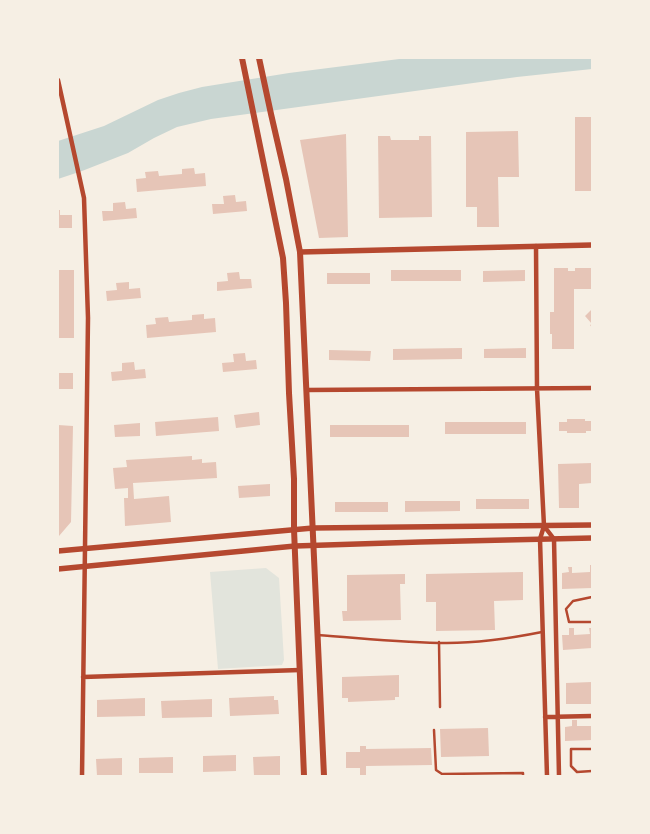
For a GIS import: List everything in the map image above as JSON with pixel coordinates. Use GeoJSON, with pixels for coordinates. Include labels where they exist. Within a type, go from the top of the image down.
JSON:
{"type":"FeatureCollection","features":[{"type":"Feature","properties":{"kind":"main road"},"geometry":{"type":"LineString","coordinates":[[242,58],[282,258],[286,304],[304,776]]}},
{"type":"Feature","properties":{"kind":"main road"},"geometry":{"type":"LineString","coordinates":[[259,58],[300,252],[324,776]]}},
{"type":"Feature","properties":{"kind":"street"},"geometry":{"type":"LineString","coordinates":[[58,80],[84,198],[88,318],[82,776]]}},
{"type":"Feature","properties":{"kind":"street"},"geometry":{"type":"LineString","coordinates":[[300,252],[592,245]]}},
{"type":"Feature","properties":{"kind":"street"},"geometry":{"type":"LineString","coordinates":[[536,246],[537,389],[544,526],[540,539],[547,776]]}},
{"type":"Feature","properties":{"kind":"street"},"geometry":{"type":"LineString","coordinates":[[306,390],[592,388]]}},
{"type":"Feature","properties":{"kind":"street"},"geometry":{"type":"LineString","coordinates":[[58,551],[312,528],[592,525]]}},
{"type":"Feature","properties":{"kind":"street"},"geometry":{"type":"LineString","coordinates":[[544,526],[554,539],[559,776]]}},
{"type":"Feature","properties":{"kind":"street"},"geometry":{"type":"LineString","coordinates":[[58,569],[295,546],[592,538]]}},
{"type":"Feature","properties":{"kind":"street"},"geometry":{"type":"LineString","coordinates":[[84,677],[300,670]]}},
{"type":"Feature","properties":{"kind":"street"},"geometry":{"type":"LineString","coordinates":[[545,717],[592,716]]}},
{"type":"Feature","properties":{"kind":"lane"},"geometry":{"type":"LineString","coordinates":[[592,597],[573,601],[566,609],[568,622],[592,622]]}},
{"type":"Feature","properties":{"kind":"lane"},"geometry":{"type":"LineString","coordinates":[[318,635],[439,642],[475,641],[542,632]]}},
{"type":"Feature","properties":{"kind":"lane"},"geometry":{"type":"LineString","coordinates":[[439,642],[440,707]]}},
{"type":"Feature","properties":{"kind":"lane"},"geometry":{"type":"LineString","coordinates":[[434,730],[436,770],[442,774],[523,773],[523,776]]}},
{"type":"Feature","properties":{"kind":"lane"},"geometry":{"type":"LineString","coordinates":[[592,749],[571,749],[571,766],[577,772],[592,771]]}},
{"type":"Feature","properties":{"kind":"shaded area"},"geometry":{"type":"Polygon","coordinates":[[[407,58],[592,58],[592,69],[517,77],[211,119],[177,127],[128,153],[58,179],[58,141],[104,126],[158,100],[202,87],[289,73],[407,58]]]}},
{"type":"Feature","properties":{"kind":"shaded area"},"geometry":{"type":"Polygon","coordinates":[[[266,568],[279,578],[284,660],[282,665],[218,669],[210,572],[266,568]]]}},
{"type":"Feature","properties":{"kind":"building"},"geometry":{"type":"Polygon","coordinates":[[[575,117],[592,117],[592,191],[575,191],[575,117]]]}},
{"type":"Feature","properties":{"kind":"building"},"geometry":{"type":"Polygon","coordinates":[[[518,131],[519,177],[498,177],[499,227],[477,227],[477,207],[466,207],[466,132],[518,131]]]}},
{"type":"Feature","properties":{"kind":"building"},"geometry":{"type":"Polygon","coordinates":[[[346,134],[348,237],[319,238],[300,140],[346,134]]]}},
{"type":"Feature","properties":{"kind":"building"},"geometry":{"type":"Polygon","coordinates":[[[378,136],[390,136],[391,140],[419,140],[419,136],[431,136],[432,217],[379,218],[378,136]]]}},
{"type":"Feature","properties":{"kind":"building"},"geometry":{"type":"Polygon","coordinates":[[[194,168],[195,174],[205,173],[206,186],[137,192],[136,179],[146,178],[145,172],[158,171],[159,176],[182,174],[182,169],[194,168]]]}},
{"type":"Feature","properties":{"kind":"building"},"geometry":{"type":"Polygon","coordinates":[[[235,195],[236,202],[246,201],[247,211],[213,214],[212,204],[224,204],[223,196],[235,195]]]}},
{"type":"Feature","properties":{"kind":"building"},"geometry":{"type":"Polygon","coordinates":[[[125,202],[126,209],[136,208],[137,218],[103,221],[102,211],[113,211],[113,203],[125,202]]]}},
{"type":"Feature","properties":{"kind":"building"},"geometry":{"type":"Polygon","coordinates":[[[58,210],[60,210],[60,215],[72,215],[72,228],[58,228],[58,210]]]}},
{"type":"Feature","properties":{"kind":"building"},"geometry":{"type":"Polygon","coordinates":[[[554,268],[568,268],[568,271],[575,271],[575,268],[592,268],[592,289],[574,289],[574,349],[552,349],[550,312],[554,312],[554,268]]]}},
{"type":"Feature","properties":{"kind":"building"},"geometry":{"type":"Polygon","coordinates":[[[59,270],[74,270],[74,338],[58,338],[59,270]]]}},
{"type":"Feature","properties":{"kind":"building"},"geometry":{"type":"Polygon","coordinates":[[[391,270],[461,270],[461,281],[391,281],[391,270]]]}},
{"type":"Feature","properties":{"kind":"building"},"geometry":{"type":"Polygon","coordinates":[[[525,270],[525,281],[483,282],[483,271],[525,270]]]}},
{"type":"Feature","properties":{"kind":"building"},"geometry":{"type":"Polygon","coordinates":[[[239,272],[240,279],[251,279],[252,288],[217,291],[217,282],[228,281],[227,273],[239,272]]]}},
{"type":"Feature","properties":{"kind":"building"},"geometry":{"type":"Polygon","coordinates":[[[327,273],[370,273],[370,284],[327,284],[327,273]]]}},
{"type":"Feature","properties":{"kind":"building"},"geometry":{"type":"Polygon","coordinates":[[[129,282],[129,289],[140,288],[141,298],[107,301],[106,291],[117,290],[116,283],[129,282]]]}},
{"type":"Feature","properties":{"kind":"building"},"geometry":{"type":"Polygon","coordinates":[[[592,309],[592,324],[585,316],[592,309]]]}},
{"type":"Feature","properties":{"kind":"building"},"geometry":{"type":"Polygon","coordinates":[[[204,314],[204,319],[215,318],[216,332],[147,338],[146,325],[156,324],[155,318],[168,317],[169,322],[192,320],[192,315],[204,314]]]}},
{"type":"Feature","properties":{"kind":"building"},"geometry":{"type":"Polygon","coordinates":[[[462,348],[462,359],[393,360],[393,349],[462,348]]]}},
{"type":"Feature","properties":{"kind":"building"},"geometry":{"type":"Polygon","coordinates":[[[526,348],[526,358],[484,358],[484,349],[526,348]]]}},
{"type":"Feature","properties":{"kind":"building"},"geometry":{"type":"Polygon","coordinates":[[[329,350],[371,351],[370,361],[329,360],[329,350]]]}},
{"type":"Feature","properties":{"kind":"building"},"geometry":{"type":"Polygon","coordinates":[[[245,353],[246,361],[256,360],[257,369],[223,372],[222,363],[234,362],[233,354],[245,353]]]}},
{"type":"Feature","properties":{"kind":"building"},"geometry":{"type":"Polygon","coordinates":[[[134,362],[135,370],[145,369],[146,378],[112,381],[111,372],[122,371],[122,363],[134,362]]]}},
{"type":"Feature","properties":{"kind":"building"},"geometry":{"type":"Polygon","coordinates":[[[58,373],[73,373],[73,389],[58,389],[58,373]]]}},
{"type":"Feature","properties":{"kind":"building"},"geometry":{"type":"Polygon","coordinates":[[[259,412],[260,425],[236,428],[234,415],[259,412]]]}},
{"type":"Feature","properties":{"kind":"building"},"geometry":{"type":"Polygon","coordinates":[[[218,417],[219,431],[156,436],[155,422],[218,417]]]}},
{"type":"Feature","properties":{"kind":"building"},"geometry":{"type":"Polygon","coordinates":[[[567,419],[592,421],[592,431],[586,431],[586,433],[567,433],[567,431],[559,431],[559,422],[567,422],[567,419]]]}},
{"type":"Feature","properties":{"kind":"building"},"geometry":{"type":"Polygon","coordinates":[[[445,422],[526,422],[526,434],[445,434],[445,422]]]}},
{"type":"Feature","properties":{"kind":"building"},"geometry":{"type":"Polygon","coordinates":[[[140,423],[140,436],[115,437],[114,425],[140,423]]]}},
{"type":"Feature","properties":{"kind":"building"},"geometry":{"type":"Polygon","coordinates":[[[58,425],[73,426],[71,522],[59,536],[58,536],[58,425]]]}},
{"type":"Feature","properties":{"kind":"building"},"geometry":{"type":"Polygon","coordinates":[[[330,425],[409,425],[409,437],[330,437],[330,425]]]}},
{"type":"Feature","properties":{"kind":"building"},"geometry":{"type":"Polygon","coordinates":[[[192,456],[192,460],[202,459],[202,463],[216,462],[217,478],[133,483],[134,499],[169,496],[171,522],[125,526],[124,498],[128,498],[128,488],[115,489],[113,468],[127,467],[126,460],[192,456]]]}},
{"type":"Feature","properties":{"kind":"building"},"geometry":{"type":"Polygon","coordinates":[[[592,463],[592,483],[579,484],[579,508],[559,508],[558,464],[592,463]]]}},
{"type":"Feature","properties":{"kind":"building"},"geometry":{"type":"Polygon","coordinates":[[[270,484],[270,496],[239,498],[238,486],[270,484]]]}},
{"type":"Feature","properties":{"kind":"building"},"geometry":{"type":"Polygon","coordinates":[[[476,499],[529,499],[529,509],[476,509],[476,499]]]}},
{"type":"Feature","properties":{"kind":"building"},"geometry":{"type":"Polygon","coordinates":[[[405,501],[460,501],[460,511],[405,512],[405,501]]]}},
{"type":"Feature","properties":{"kind":"building"},"geometry":{"type":"Polygon","coordinates":[[[335,502],[388,502],[388,512],[335,512],[335,502]]]}},
{"type":"Feature","properties":{"kind":"building"},"geometry":{"type":"Polygon","coordinates":[[[590,565],[592,565],[592,588],[562,589],[562,573],[569,572],[568,567],[572,567],[572,573],[590,572],[590,565]]]}},
{"type":"Feature","properties":{"kind":"building"},"geometry":{"type":"Polygon","coordinates":[[[523,572],[523,600],[494,601],[495,630],[436,631],[436,602],[426,602],[426,574],[523,572]]]}},
{"type":"Feature","properties":{"kind":"building"},"geometry":{"type":"Polygon","coordinates":[[[405,574],[405,584],[400,584],[401,620],[343,621],[342,611],[347,611],[347,575],[405,574]]]}},
{"type":"Feature","properties":{"kind":"building"},"geometry":{"type":"Polygon","coordinates":[[[569,628],[574,628],[574,635],[590,634],[589,628],[592,628],[592,648],[563,650],[562,635],[569,635],[569,628]]]}},
{"type":"Feature","properties":{"kind":"building"},"geometry":{"type":"Polygon","coordinates":[[[399,675],[399,697],[395,697],[395,700],[348,702],[348,698],[342,698],[342,677],[399,675]]]}},
{"type":"Feature","properties":{"kind":"building"},"geometry":{"type":"Polygon","coordinates":[[[592,682],[592,704],[566,704],[566,683],[592,682]]]}},
{"type":"Feature","properties":{"kind":"building"},"geometry":{"type":"Polygon","coordinates":[[[274,696],[274,700],[278,700],[279,714],[230,716],[229,698],[274,696]]]}},
{"type":"Feature","properties":{"kind":"building"},"geometry":{"type":"Polygon","coordinates":[[[145,698],[145,716],[97,717],[97,700],[145,698]]]}},
{"type":"Feature","properties":{"kind":"building"},"geometry":{"type":"Polygon","coordinates":[[[212,699],[212,717],[162,718],[161,701],[212,699]]]}},
{"type":"Feature","properties":{"kind":"building"},"geometry":{"type":"Polygon","coordinates":[[[572,720],[577,720],[577,726],[592,726],[592,740],[565,741],[565,727],[572,726],[572,720]]]}},
{"type":"Feature","properties":{"kind":"building"},"geometry":{"type":"Polygon","coordinates":[[[488,728],[489,756],[441,757],[440,729],[488,728]]]}},
{"type":"Feature","properties":{"kind":"building"},"geometry":{"type":"Polygon","coordinates":[[[360,746],[366,746],[366,749],[431,748],[432,765],[366,766],[366,776],[360,776],[360,768],[346,768],[346,752],[360,752],[360,746]]]}},
{"type":"Feature","properties":{"kind":"building"},"geometry":{"type":"Polygon","coordinates":[[[236,755],[236,771],[203,772],[203,756],[236,755]]]}},
{"type":"Feature","properties":{"kind":"building"},"geometry":{"type":"Polygon","coordinates":[[[280,756],[280,775],[254,776],[253,757],[280,756]]]}},
{"type":"Feature","properties":{"kind":"building"},"geometry":{"type":"Polygon","coordinates":[[[173,757],[173,773],[139,773],[139,758],[173,757]]]}},
{"type":"Feature","properties":{"kind":"building"},"geometry":{"type":"Polygon","coordinates":[[[122,758],[122,776],[97,776],[96,759],[122,758]]]}}]}
